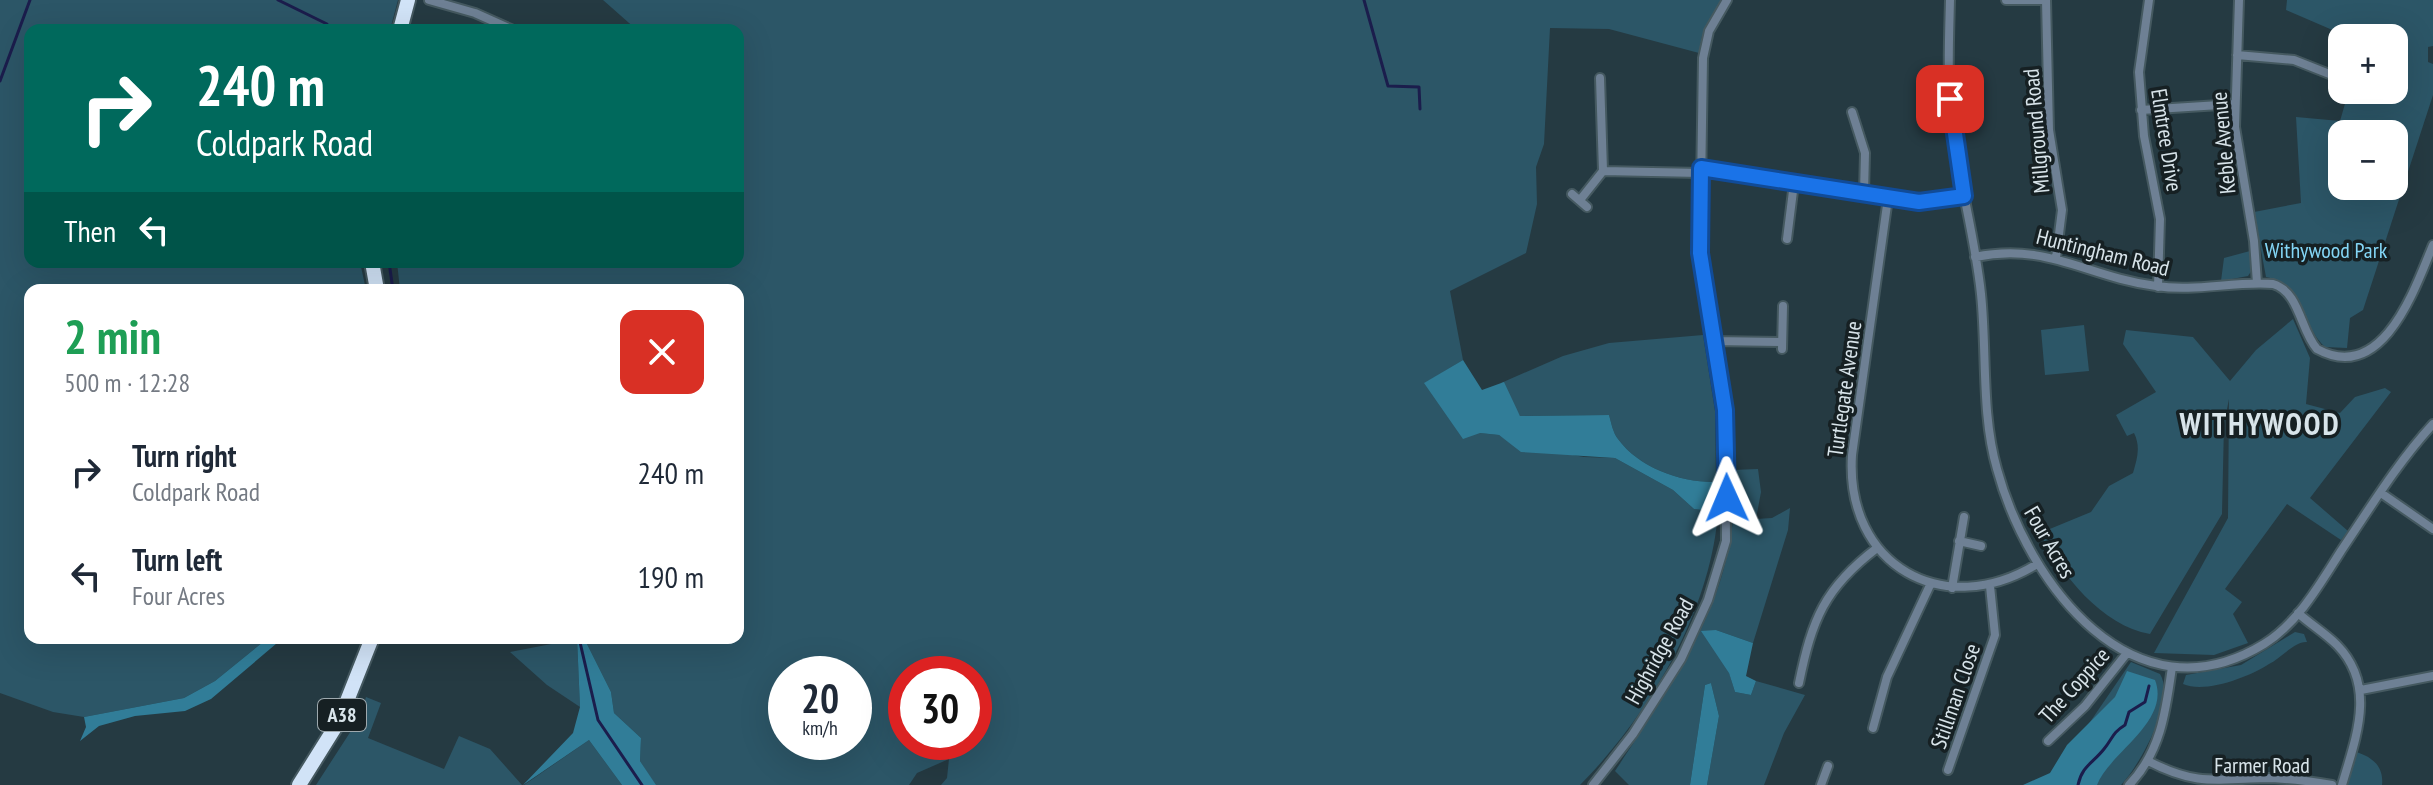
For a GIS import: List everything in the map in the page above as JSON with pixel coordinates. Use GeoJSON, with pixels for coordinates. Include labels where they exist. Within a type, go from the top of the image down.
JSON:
{"type":"FeatureCollection","features":[{"type":"Feature","properties":{"kind":"highway"},"geometry":{"type":"LineString","coordinates":[[402,24],[408,0]]}},
{"type":"Feature","properties":{"kind":"highway","name":"A38"},"geometry":{"type":"LineString","coordinates":[[299,785],[339,721],[370,644]]}},
{"type":"Feature","properties":{"kind":"street"},"geometry":{"type":"LineString","coordinates":[[429,0],[475,13],[500,24]]}},
{"type":"Feature","properties":{"kind":"street","name":"Highridge Road"},"geometry":{"type":"LineString","coordinates":[[1593,785],[1633,734],[1681,659],[1708,600],[1726,541],[1725,410],[1700,253],[1704,45],[1727,0]]}},
{"type":"Feature","properties":{"kind":"street","name":"Four Acres"},"geometry":{"type":"LineString","coordinates":[[1950,0],[1951,120],[1975,257],[1993,450],[2009,506],[2037,564],[2087,624],[2127,653],[2172,667],[2221,662],[2245,654],[2281,632],[2298,613],[2433,424]]}},
{"type":"Feature","properties":{"kind":"street"},"geometry":{"type":"LineString","coordinates":[[2006,0],[2046,0]]}},
{"type":"Feature","properties":{"kind":"street","name":"Millground Road"},"geometry":{"type":"LineString","coordinates":[[2046,0],[2049,130],[2062,210],[2056,258]]}},
{"type":"Feature","properties":{"kind":"street","name":"Elmtree Drive"},"geometry":{"type":"LineString","coordinates":[[2149,0],[2140,61],[2141,110],[2160,219],[2158,287]]}},
{"type":"Feature","properties":{"kind":"street","name":"Keble Avenue"},"geometry":{"type":"LineString","coordinates":[[2239,0],[2235,104],[2238,154],[2254,241],[2257,283]]}},
{"type":"Feature","properties":{"kind":"street"},"geometry":{"type":"LineString","coordinates":[[2237,55],[2294,60],[2328,73]]}},
{"type":"Feature","properties":{"kind":"street"},"geometry":{"type":"LineString","coordinates":[[1579,201],[1603,171],[1600,78]]}},
{"type":"Feature","properties":{"kind":"street"},"geometry":{"type":"LineString","coordinates":[[2141,110],[2235,104]]}},
{"type":"Feature","properties":{"kind":"street"},"geometry":{"type":"LineString","coordinates":[[1852,112],[1865,153],[1864,193]]}},
{"type":"Feature","properties":{"kind":"street"},"geometry":{"type":"LineString","coordinates":[[1603,171],[1701,170],[1919,202],[1964,196]]}},
{"type":"Feature","properties":{"kind":"street"},"geometry":{"type":"LineString","coordinates":[[1787,239],[1794,183]]}},
{"type":"Feature","properties":{"kind":"street","name":"Turtlegate Avenue"},"geometry":{"type":"LineString","coordinates":[[1888,198],[1851,474],[1856,509],[1877,548],[1901,569],[1931,583],[1952,588],[1990,586],[2037,564]]}},
{"type":"Feature","properties":{"kind":"street"},"geometry":{"type":"LineString","coordinates":[[2257,283],[2284,289],[2312,344],[2327,355],[2339,356],[2372,347],[2394,329],[2404,315],[2433,245]]}},
{"type":"Feature","properties":{"kind":"street","name":"Huntingham Road"},"geometry":{"type":"LineString","coordinates":[[1975,257],[2015,251],[2056,258],[2109,277],[2158,287],[2197,289],[2257,283]]}},
{"type":"Feature","properties":{"kind":"street"},"geometry":{"type":"LineString","coordinates":[[1713,341],[1782,345],[1783,306]]}},
{"type":"Feature","properties":{"kind":"street"},"geometry":{"type":"LineString","coordinates":[[2381,493],[2433,529]]}},
{"type":"Feature","properties":{"kind":"street"},"geometry":{"type":"LineString","coordinates":[[1952,588],[1964,517]]}},
{"type":"Feature","properties":{"kind":"street"},"geometry":{"type":"LineString","coordinates":[[1959,541],[1981,546]]}},
{"type":"Feature","properties":{"kind":"street"},"geometry":{"type":"LineString","coordinates":[[1799,683],[1809,637],[1820,608],[1839,581],[1877,548]]}},
{"type":"Feature","properties":{"kind":"street"},"geometry":{"type":"LineString","coordinates":[[1873,728],[1879,702],[1900,647],[1931,583]]}},
{"type":"Feature","properties":{"kind":"street","name":"Stillman Close"},"geometry":{"type":"LineString","coordinates":[[1948,770],[1995,635],[1990,586]]}},
{"type":"Feature","properties":{"kind":"street"},"geometry":{"type":"LineString","coordinates":[[2298,613],[2337,645],[2348,659],[2361,690],[2361,717],[2342,785]]}},
{"type":"Feature","properties":{"kind":"street","name":"The Coppice"},"geometry":{"type":"LineString","coordinates":[[2048,741],[2100,689],[2127,653]]}},
{"type":"Feature","properties":{"kind":"street"},"geometry":{"type":"LineString","coordinates":[[2129,785],[2148,761],[2161,732],[2172,667]]}},
{"type":"Feature","properties":{"kind":"street"},"geometry":{"type":"LineString","coordinates":[[2361,690],[2433,676]]}},
{"type":"Feature","properties":{"kind":"street"},"geometry":{"type":"LineString","coordinates":[[1868,699],[1879,702]]}},
{"type":"Feature","properties":{"kind":"street","name":"Farmer Road"},"geometry":{"type":"LineString","coordinates":[[2148,761],[2182,778],[2202,783],[2276,778],[2332,785]]}},
{"type":"Feature","properties":{"kind":"street"},"geometry":{"type":"LineString","coordinates":[[1821,785],[1828,766]]}},
{"type":"Feature","properties":{"kind":"green space"},"geometry":{"type":"Polygon","coordinates":[[[0,0],[398,0],[392,24],[24,24],[24,268],[361,268],[365,284],[24,284],[24,644],[261,644],[215,681],[184,698],[84,717],[53,712],[0,693],[0,0]]]}},
{"type":"Feature","properties":{"kind":"green space"},"geometry":{"type":"Polygon","coordinates":[[[603,0],[1721,0],[1702,36],[1699,53],[1609,29],[1550,28],[1544,144],[1536,167],[1537,204],[1526,253],[1450,291],[1463,360],[1425,383],[1480,433],[1499,435],[1512,444],[1584,457],[1615,458],[1673,490],[1694,509],[1718,512],[1713,549],[1703,586],[1672,659],[1630,727],[1580,785],[941,785],[947,778],[949,760],[992,760],[992,656],[888,656],[888,760],[947,760],[917,773],[909,785],[655,785],[640,761],[641,738],[614,713],[611,692],[587,644],[744,644],[744,284],[399,284],[398,268],[744,268],[744,24],[630,24],[603,0]]]}},
{"type":"Feature","properties":{"kind":"green space","name":"Withywood Park"},"geometry":{"type":"Polygon","coordinates":[[[2287,0],[2433,0],[2433,46],[2428,47],[2428,62],[2433,64],[2433,95],[2408,172],[2408,120],[2340,120],[2345,104],[2408,104],[2408,24],[2328,24],[2328,28],[2286,10],[2287,0]]]}},
{"type":"Feature","properties":{"kind":"green space","name":"Withywood Park"},"geometry":{"type":"Polygon","coordinates":[[[2296,117],[2329,120],[2328,200],[2399,200],[2363,310],[2350,318],[2347,348],[2325,347],[2317,338],[2296,296],[2279,281],[2266,277],[2254,212],[2301,203],[2296,117]]]}},
{"type":"Feature","properties":{"kind":"green space"},"geometry":{"type":"Polygon","coordinates":[[[2250,251],[2252,270],[2248,276],[2221,281],[2224,258],[2250,251]]]}},
{"type":"Feature","properties":{"kind":"green space"},"geometry":{"type":"Polygon","coordinates":[[[2293,319],[2310,358],[2306,404],[2340,413],[2355,397],[2385,388],[2391,392],[2310,498],[2348,531],[2341,540],[2287,504],[2225,589],[2242,602],[2233,614],[2248,643],[2214,655],[2154,653],[2228,518],[2229,399],[2224,424],[2222,514],[2150,634],[2116,621],[2085,596],[2059,565],[2040,533],[2091,512],[2109,486],[2133,473],[2138,453],[2136,438],[2134,433],[2127,436],[2116,415],[2156,392],[2123,344],[2126,330],[2193,337],[2230,381],[2256,350],[2293,319]]]}},
{"type":"Feature","properties":{"kind":"green space"},"geometry":{"type":"Polygon","coordinates":[[[2084,325],[2089,371],[2045,375],[2041,330],[2084,325]]]}},
{"type":"Feature","properties":{"kind":"green space"},"geometry":{"type":"Polygon","coordinates":[[[1703,335],[1715,411],[1716,482],[1689,480],[1649,466],[1618,439],[1609,415],[1520,416],[1501,383],[1563,356],[1609,343],[1703,335]]]}},
{"type":"Feature","properties":{"kind":"green space"},"geometry":{"type":"Polygon","coordinates":[[[1758,469],[1761,492],[1756,519],[1772,518],[1790,508],[1788,530],[1753,643],[1716,630],[1735,692],[1751,695],[1756,681],[1805,695],[1784,733],[1764,785],[1707,785],[1719,716],[1711,683],[1705,685],[1690,785],[1629,785],[1615,771],[1682,666],[1717,591],[1728,552],[1733,512],[1732,470],[1758,469]]]}},
{"type":"Feature","properties":{"kind":"green space"},"geometry":{"type":"Polygon","coordinates":[[[2295,632],[2304,634],[2307,642],[2298,644],[2250,674],[2227,683],[2203,687],[2183,684],[2186,675],[2241,665],[2295,632]]]}},
{"type":"Feature","properties":{"kind":"green space"},"geometry":{"type":"Polygon","coordinates":[[[551,644],[577,644],[580,707],[547,685],[510,652],[551,644]]]}},
{"type":"Feature","properties":{"kind":"green space"},"geometry":{"type":"Polygon","coordinates":[[[2131,662],[2160,674],[2164,685],[2154,732],[2129,776],[2121,785],[2047,785],[2131,662]]]}},
{"type":"Feature","properties":{"kind":"green space"},"geometry":{"type":"Polygon","coordinates":[[[366,697],[381,703],[368,738],[444,769],[459,736],[490,749],[522,785],[316,785],[360,717],[366,697]]]}},
{"type":"Feature","properties":{"kind":"green space"},"geometry":{"type":"Polygon","coordinates":[[[589,740],[622,785],[524,785],[589,740]]]}},
{"type":"Feature","properties":{"kind":"green space"},"geometry":{"type":"Polygon","coordinates":[[[2356,752],[2376,764],[2382,785],[2347,785],[2356,752]]]}},
{"type":"Feature","properties":{"kind":"shaded area"},"geometry":{"type":"Polygon","coordinates":[[[1463,360],[1482,390],[1504,382],[1520,416],[1609,415],[1618,439],[1649,466],[1689,480],[1716,482],[1718,512],[1694,509],[1673,490],[1615,458],[1521,452],[1499,435],[1480,433],[1463,439],[1424,383],[1463,360]]]}},
{"type":"Feature","properties":{"kind":"shaded area"},"geometry":{"type":"Polygon","coordinates":[[[1716,630],[1753,643],[1746,676],[1756,681],[1751,695],[1735,692],[1729,673],[1701,631],[1716,630]]]}},
{"type":"Feature","properties":{"kind":"shaded area"},"geometry":{"type":"Polygon","coordinates":[[[261,644],[276,644],[211,699],[185,711],[135,716],[99,726],[80,741],[86,727],[84,717],[184,698],[215,681],[261,644]]]}},
{"type":"Feature","properties":{"kind":"shaded area"},"geometry":{"type":"Polygon","coordinates":[[[577,644],[587,644],[611,692],[614,713],[641,738],[640,761],[656,785],[622,785],[589,740],[523,785],[573,733],[580,707],[577,644]]]}},
{"type":"Feature","properties":{"kind":"shaded area"},"geometry":{"type":"Polygon","coordinates":[[[2127,671],[2155,680],[2158,695],[2147,723],[2113,761],[2097,785],[2023,785],[2050,773],[2067,745],[2115,697],[2127,671]]]}},
{"type":"Feature","properties":{"kind":"shaded area"},"geometry":{"type":"Polygon","coordinates":[[[1711,683],[1719,716],[1707,785],[1690,785],[1705,685],[1711,683]]]}},
{"type":"Feature","properties":{"kind":"waterway"},"geometry":{"type":"LineString","coordinates":[[0,81],[30,0]]}},
{"type":"Feature","properties":{"kind":"waterway"},"geometry":{"type":"LineString","coordinates":[[278,0],[327,24]]}},
{"type":"Feature","properties":{"kind":"waterway"},"geometry":{"type":"LineString","coordinates":[[1364,0],[1388,86],[1419,87],[1420,109]]}},
{"type":"Feature","properties":{"kind":"waterway"},"geometry":{"type":"LineString","coordinates":[[390,268],[392,284]]}},
{"type":"Feature","properties":{"kind":"waterway"},"geometry":{"type":"LineString","coordinates":[[580,644],[598,720],[642,785]]}},
{"type":"Feature","properties":{"kind":"waterway"},"geometry":{"type":"LineString","coordinates":[[2078,785],[2085,769],[2125,725],[2129,712],[2145,702],[2149,686]]}},
{"type":"Feature","properties":{"kind":"district","name":"WITHYWOOD"},"geometry":{"type":"Point","coordinates":[2260,425]}},
{"type":"Feature","properties":{"kind":"route"},"geometry":{"type":"LineString","coordinates":[[1727,498],[1725,410],[1707,313],[1700,253],[1701,168],[1919,202],[1964,196],[1950,99]]}}]}
